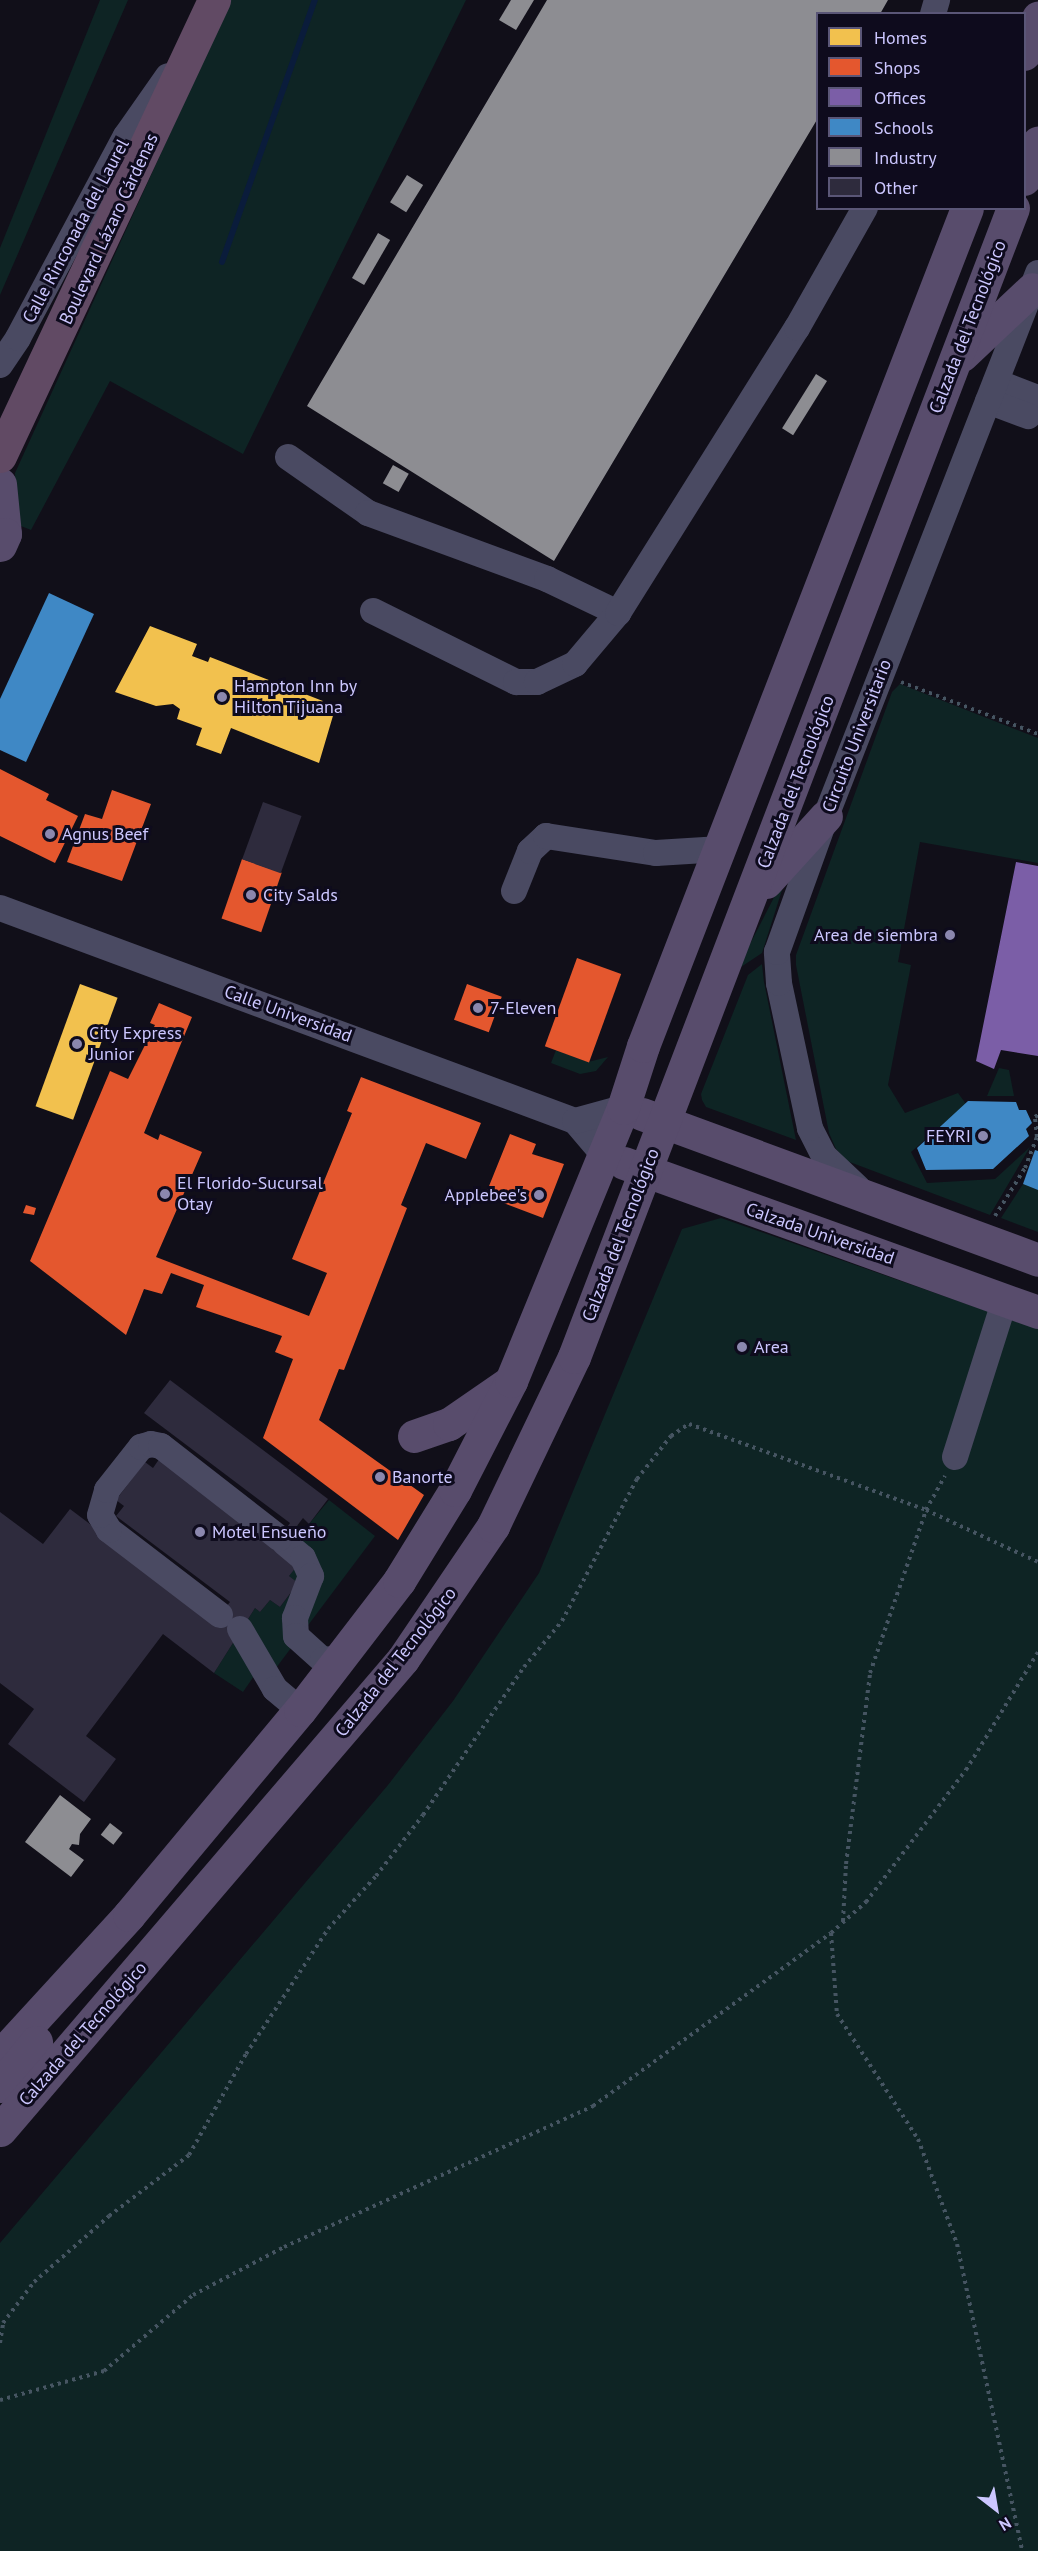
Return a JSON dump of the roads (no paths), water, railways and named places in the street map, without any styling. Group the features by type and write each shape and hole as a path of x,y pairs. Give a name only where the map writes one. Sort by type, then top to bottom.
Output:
{"highway":[{"name":"Boulevard Lázaro Cárdenas","path":"0,456 214,0"}],"main road":[{"path":"1026,49 1038,18"},
{"path":"1026,174 1038,143"},
{"path":"0,2056 129,1915 300,1710 399,1581 442,1510 511,1381 623,1108 666,986 767,731 967,210"},
{"name":"Calzada del Tecnológico","path":"0,2129 404,1659 493,1526 559,1392 753,897 1012,210"},
{"path":"956,360 1035,281"},
{"path":"0,484 2,540"},
{"path":"767,731 809,749"},
{"path":"753,897 826,816"},
{"path":"666,986 673,1003 651,1085 668,1110"},
{"path":"623,1108 668,1110 866,1193 1038,1260"},
{"name":"Calzada Universidad","path":"603,1155 1038,1312"},
{"path":"559,1392 558,1354 562,1332 606,1214 606,1207 597,1200 581,1208"},
{"path":"414,1436 449,1424 511,1381"},
{"path":"0,2086 93,1970 129,1915"}],"street":[{"name":"Calle Rinconada del Laurel","path":"0,365 18,338 137,117 196,39"},
{"path":"374,611 516,682 537,682 575,664 618,614 797,328 864,210"},
{"name":"Circuito Universitario","path":"866,1193 838,1173 816,1144 779,983 777,952 826,816 1035,281"},
{"path":"992,392 1032,406"},
{"path":"288,457 368,513 547,579 618,614"},
{"path":"514,891 530,851 546,836 656,853 721,849"},
{"name":"Calle Universidad","path":"0,908 575,1120"},
{"path":"603,1155 575,1120 623,1108"},
{"path":"955,1457 1005,1299"},
{"path":"300,1710 275,1689 230,1622 109,1530 100,1515 107,1490 141,1447 151,1444 161,1446 303,1558 311,1576 295,1618 296,1636 323,1660 340,1658"}],"waterway":[{"path":"222,262 315,0"}],"place":[{"name":"Hampton Inn by Hilton Tijuana","path":"222,697"},
{"name":"Agnus Beef","path":"50,834"},
{"name":"City Salds","path":"251,895"},
{"name":"Area de siembra","path":"950,935"},
{"name":"7-Eleven","path":"478,1008"},
{"name":"City Express Junior","path":"77,1044"},
{"name":"FEYRI","path":"983,1136"},
{"name":"El Florido-Sucursal Otay","path":"165,1194"},
{"name":"Applebee's","path":"539,1195"},
{"name":"Area","path":"742,1347"},
{"name":"Banorte","path":"380,1477"},
{"name":"Motel Ensueño","path":"200,1532"}]}
